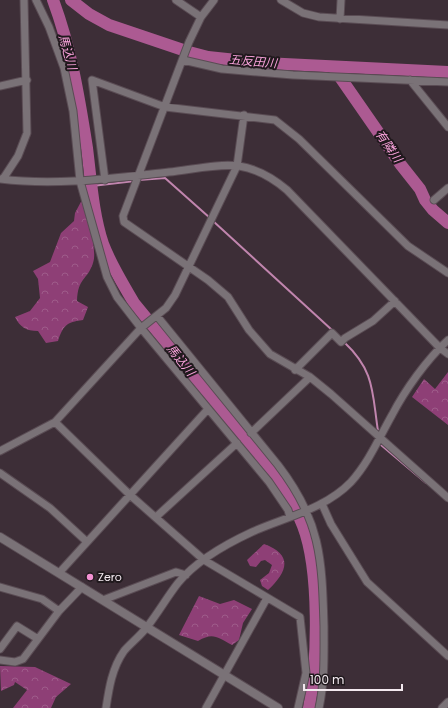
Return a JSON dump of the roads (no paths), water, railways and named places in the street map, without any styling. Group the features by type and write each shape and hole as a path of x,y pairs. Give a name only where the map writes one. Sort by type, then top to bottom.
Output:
{"street":[{"path":"2,179 18,156 25,139 28,124 24,0"},
{"path":"36,0 49,27 64,68 73,111 82,180 106,277 117,297 141,328 269,482 288,510 290,517"},
{"path":"176,0 200,17"},
{"path":"214,0 200,17 189,42 123,216 124,222 189,267 228,297 254,336 270,354 295,370 310,377 448,498"},
{"path":"281,0 303,13 319,17 448,25"},
{"path":"340,19 341,0"},
{"path":"183,60 222,69 293,75 344,76 448,82"},
{"path":"0,86 27,80"},
{"path":"105,180 92,80 165,106 275,120 408,246 448,273"},
{"path":"410,80 448,126"},
{"path":"0,451 55,422 141,328 166,308 175,295 238,166 244,115"},
{"path":"2,179 45,182 105,180 238,166 263,174 287,190 440,348 448,354"},
{"path":"434,200 448,188"},
{"path":"295,370 332,334 343,340 373,321 395,301"},
{"path":"156,316 289,479 306,511 317,541 322,569 324,646 322,691 319,708"},
{"path":"106,708 110,681 117,663 124,652 147,627 186,575 204,560 250,532 322,504 350,483 363,467 392,414 411,384 448,340"},
{"path":"251,433 310,377"},
{"path":"59,573 86,541 208,409"},
{"path":"55,422 130,495 204,560 300,617 306,673 298,708"},
{"path":"156,517 237,443"},
{"path":"0,473 50,508 86,541"},
{"path":"322,504 346,549 367,582 448,656"},
{"path":"0,537 278,708"},
{"path":"104,600 176,572 186,575"},
{"path":"0,587 42,599 59,611"},
{"path":"0,660 15,662 23,659 59,611 82,587"},
{"path":"206,708 268,598"},
{"path":"0,649 17,626 38,639"},
{"path":"442,708 448,702"}],"waterway":[{"name":"馬込川","path":"53,0 65,36 74,73 87,148 97,221 103,244 117,274 134,303 267,465 292,502 303,526 309,545 315,591 316,616 316,641 309,708"},
{"name":"五反田川","path":"71,0 89,14 109,25 208,57 264,63 448,72"},
{"name":"有隣川","path":"333,67 401,165 420,189 425,200 433,210 448,223"},
{"path":"139,180 165,178 210,218"},
{"path":"92,186 135,181"},
{"path":"213,221 332,330"},
{"path":"344,342 362,363 367,373 373,393 378,431"},
{"path":"381,445 426,483"}],"place":[{"name":"Zero","path":"90,577"}]}
